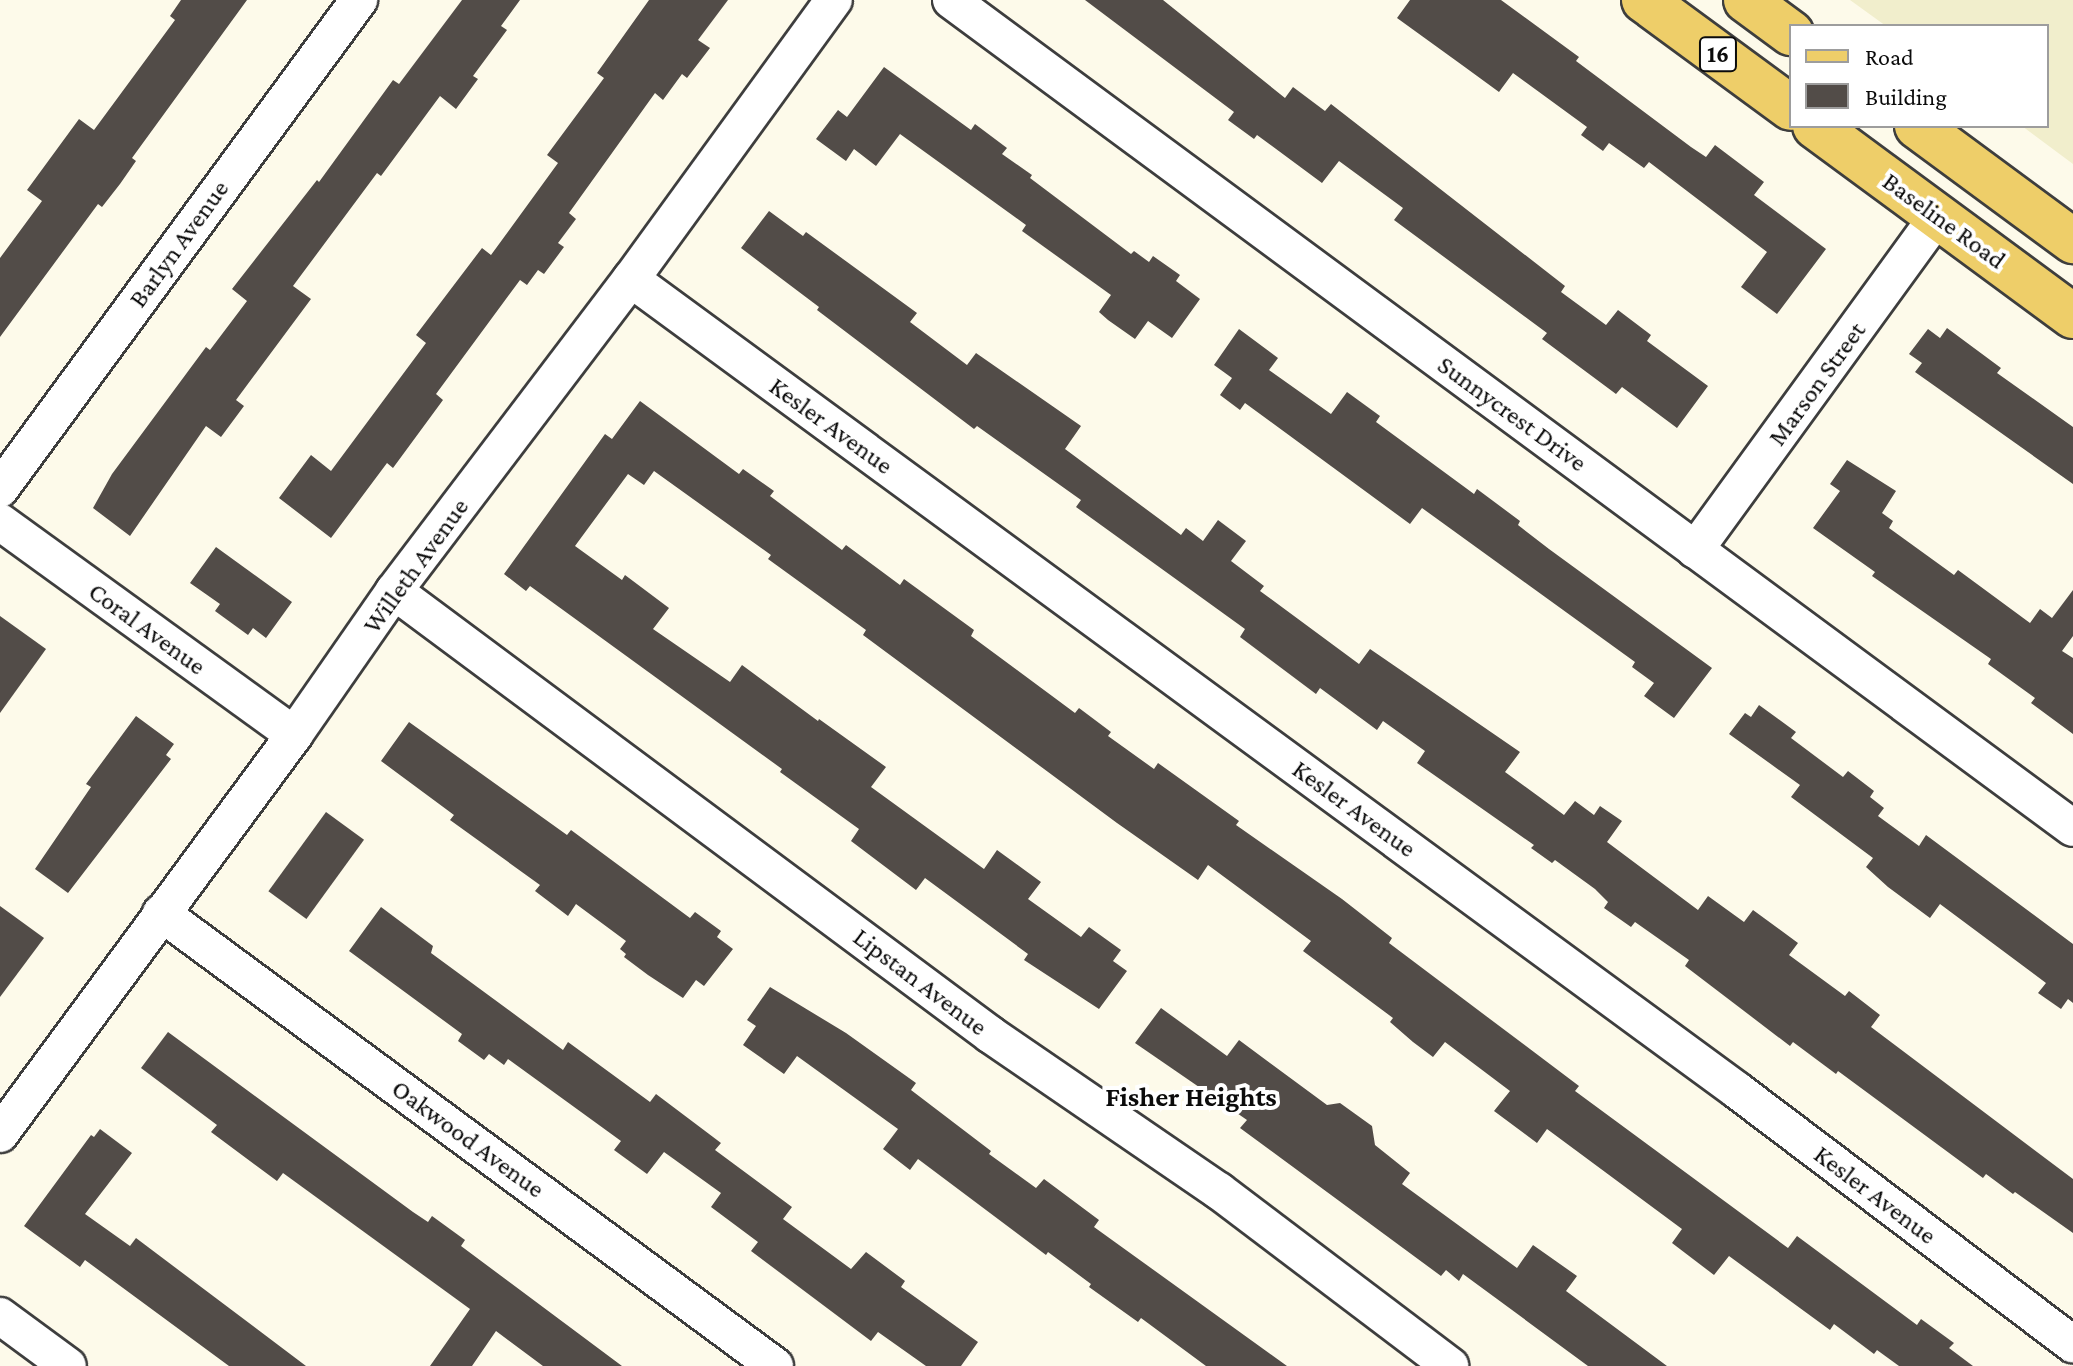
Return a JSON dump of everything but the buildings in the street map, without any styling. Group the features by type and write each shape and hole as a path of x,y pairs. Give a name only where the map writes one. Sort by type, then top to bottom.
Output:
{"main road":[{"name":"16","path":"1644,0 1789,107"},
{"name":"16","path":"1746,0 1789,32"},
{"name":"Baseline Road","path":"1818,128 2073,316"},
{"path":"1920,128 2073,241"}],"street":[{"name":"Barlyn Avenue","path":"0,489 359,0"},
{"name":"Willeth Avenue","path":"0,1134 294,735 394,591 631,279 834,0"},
{"name":"Sunnycrest Drive","path":"951,0 2073,828"},
{"name":"Marson Street","path":"1695,550 1938,216"},
{"name":"Kesler Avenue","path":"631,279 1738,1091 2073,1344"},
{"name":"Coral Avenue","path":"0,522 294,735"},
{"name":"Lipstan Avenue","path":"394,591 991,1035 1219,1191 1450,1366"},
{"name":"Oakwood Avenue","path":"161,913 775,1366"},
{"path":"0,1316 68,1366"}],"shaded area":[{"path":"1850,0 2073,0 2073,164 2025,128 2049,128 2049,24 1883,24"}],"district":[{"name":"Fisher Heights","path":"1191,1097"}]}
